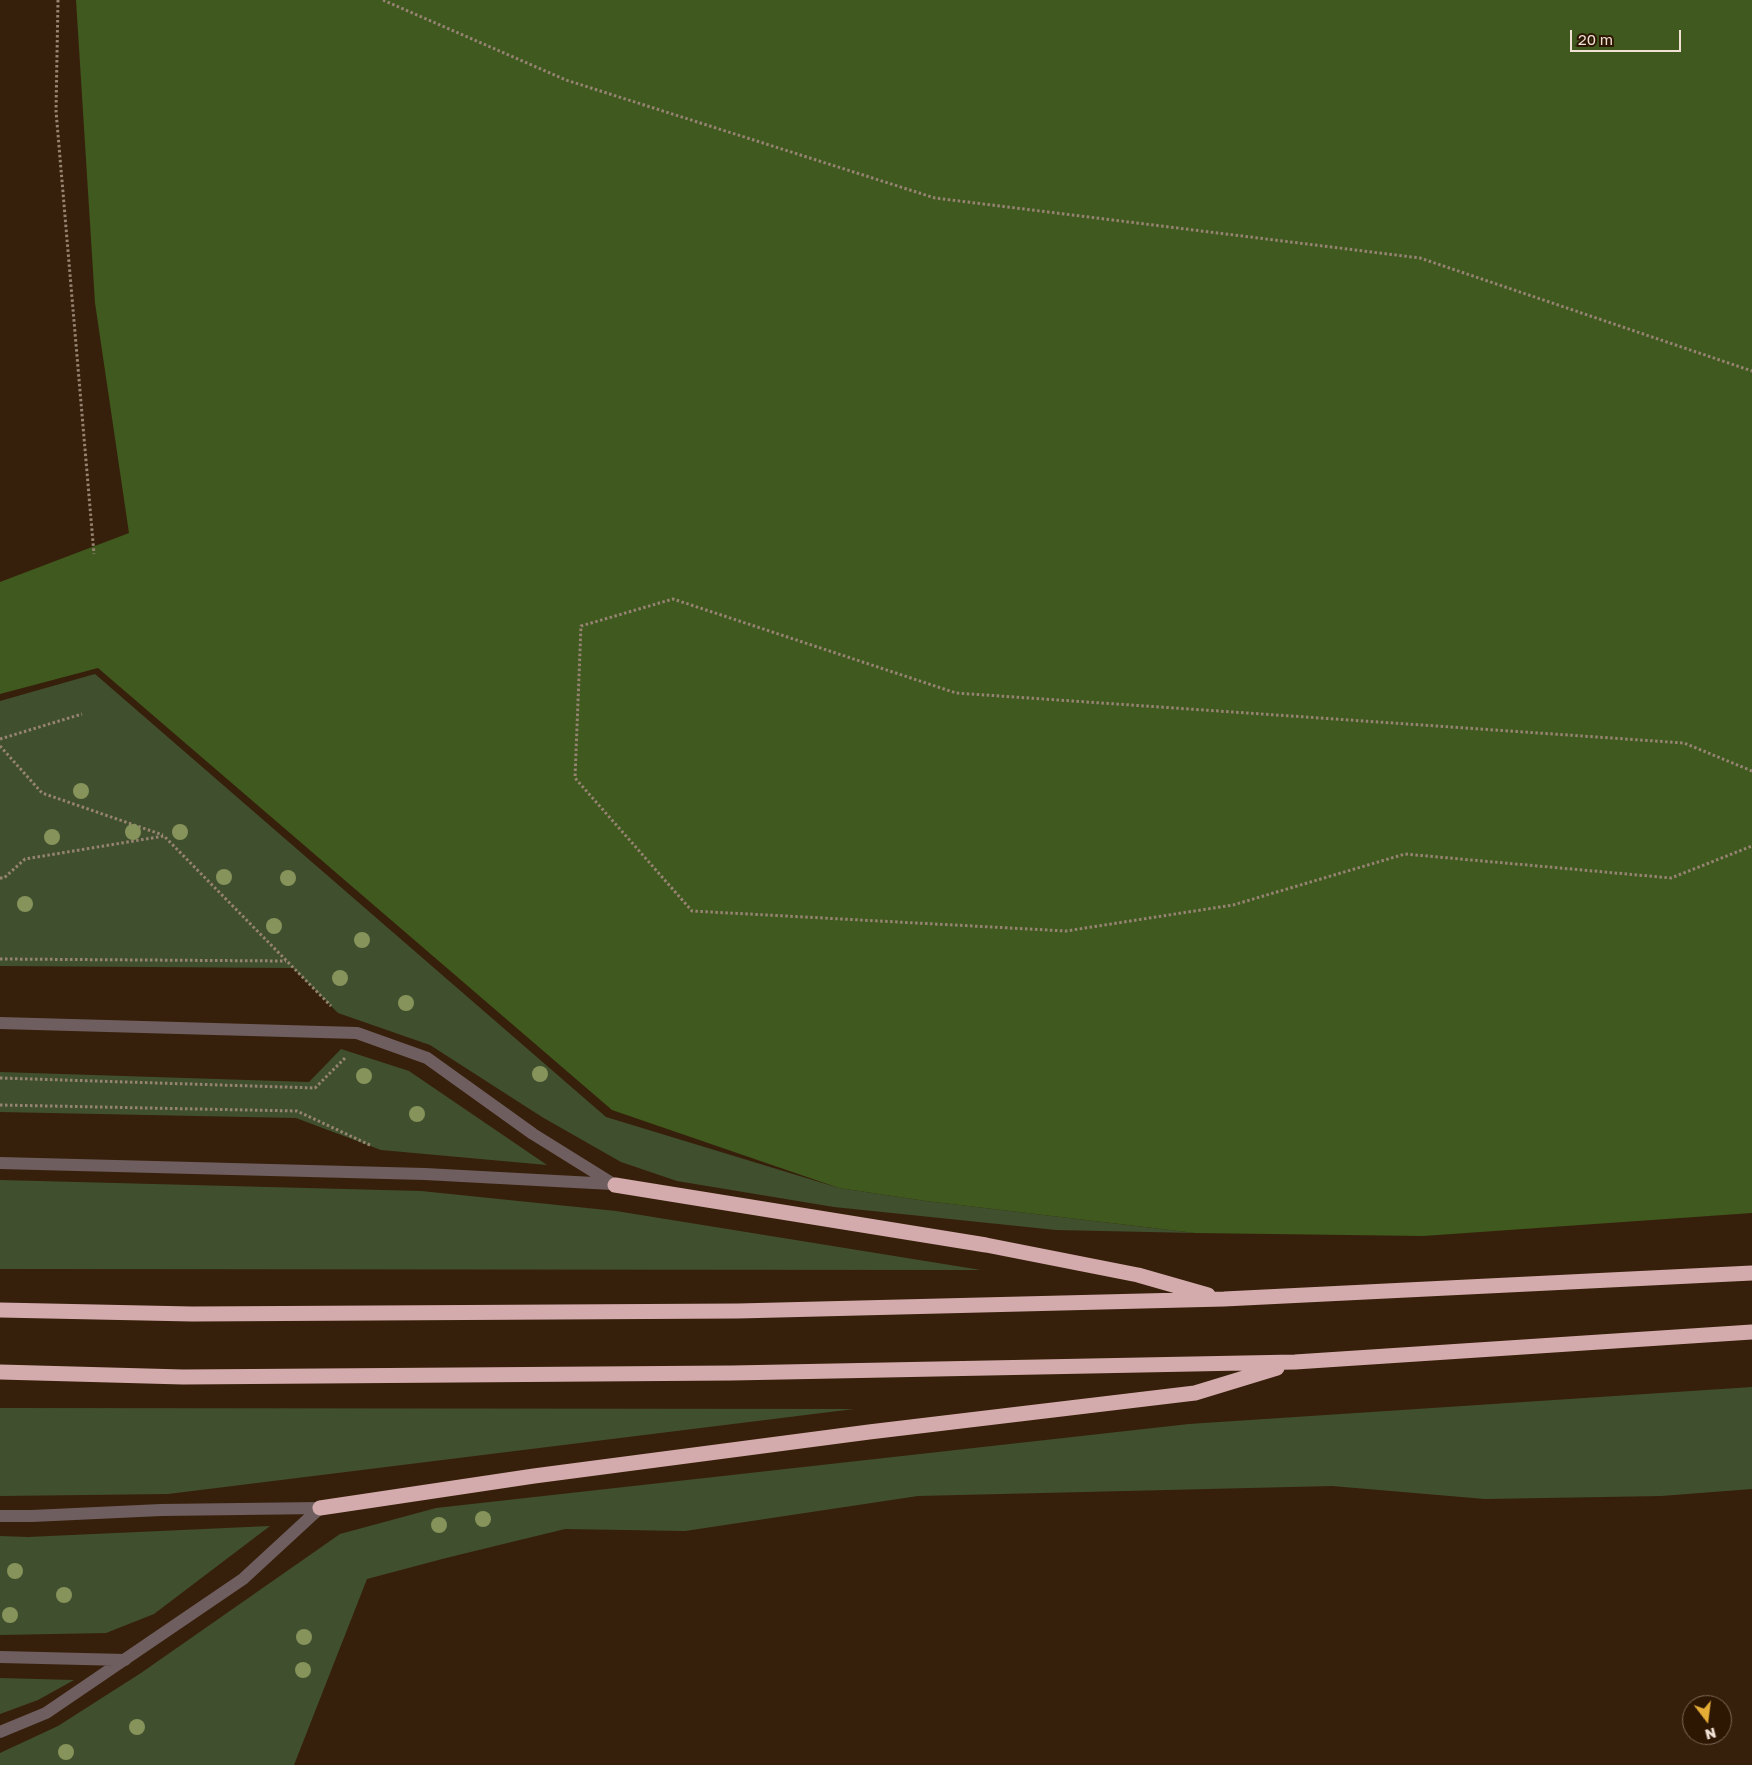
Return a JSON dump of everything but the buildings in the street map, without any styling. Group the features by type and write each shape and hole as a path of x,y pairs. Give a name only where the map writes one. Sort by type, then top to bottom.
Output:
{"highway":[{"path":"615,1184 986,1245 1138,1275 1224,1299"},
{"path":"0,1310 192,1314 738,1311 1224,1299 1752,1273"},
{"path":"0,1372 193,1377 742,1372 1295,1362 1752,1332"},
{"path":"320,1508 534,1476 868,1432 1195,1393 1295,1362"}],"lane":[{"path":"0,1023 357,1033 427,1058 533,1134 615,1184"},
{"path":"0,1163 384,1173 615,1184"},
{"path":"0,1516 162,1510 320,1508"},
{"path":"0,1732 46,1713 243,1579 320,1508"},
{"path":"0,1657 125,1660"}],"path":[{"path":"58,0 56,111 94,554"},
{"path":"383,0 566,80 935,198 1420,258 1752,371"},
{"path":"1752,771 1684,743 956,693 673,599 581,626 575,778 692,911 1066,931 1233,905 1405,854 1671,878 1752,846"},
{"path":"0,739 82,714"},
{"path":"0,746 42,793 164,836 357,1033"},
{"path":"1,879 25,859 164,836"},
{"path":"0,959 286,961"},
{"path":"0,1078 315,1088 350,1052"},
{"path":"0,1105 297,1111 381,1150 384,1173"}],"green space":[{"path":"76,0 1752,0 1752,1213 1423,1236 1195,1233 926,1201 839,1188 612,1110 98,668 0,694 0,582 129,533 95,303"},
{"path":"95,674 606,1117 839,1188 926,1201 1195,1233 1056,1230 834,1207 677,1181 621,1162 542,1117 430,1045 338,1013 293,968 0,966 0,701"},
{"path":"341,1049 409,1071 547,1165 381,1150 296,1118 0,1112 0,1072 309,1082"},
{"path":"0,1180 421,1191 616,1211 981,1270 0,1269"},
{"path":"1752,1387 1752,1489 1661,1496 1485,1499 1332,1486 918,1496 685,1531 565,1529 367,1579 294,1765 0,1765 0,1753 58,1726 141,1673 340,1534 436,1508 1189,1424"},
{"path":"0,1408 854,1409 168,1494 0,1496"},
{"path":"270,1526 154,1614 106,1633 0,1635 0,1536 28,1537"},
{"path":"0,1678 74,1680 38,1700 0,1714"}]}
